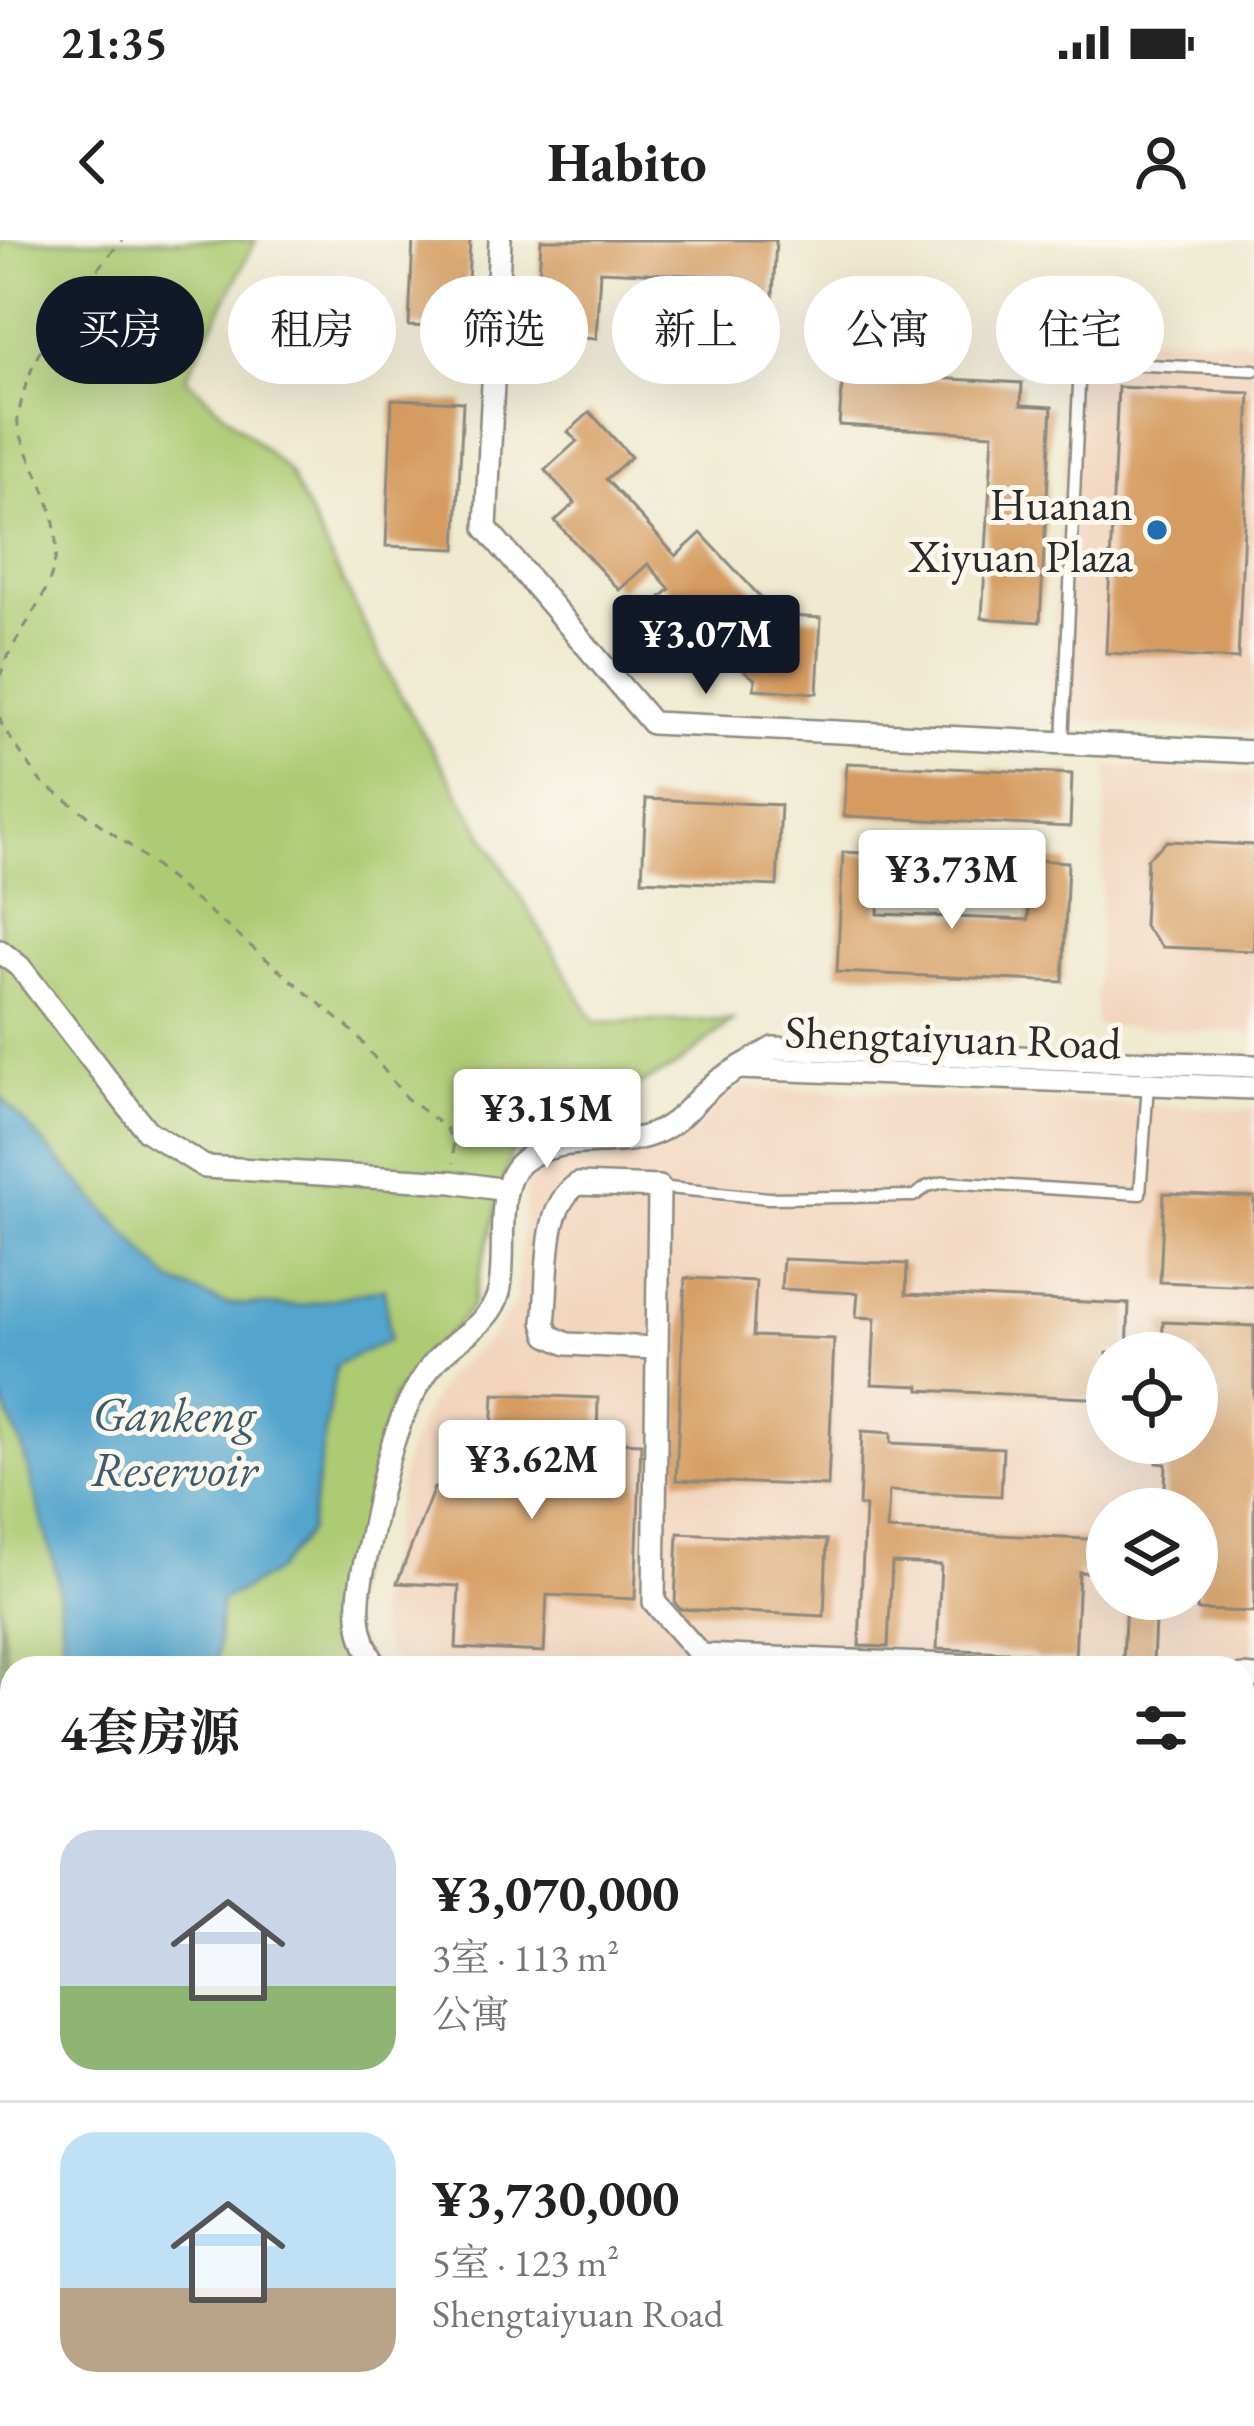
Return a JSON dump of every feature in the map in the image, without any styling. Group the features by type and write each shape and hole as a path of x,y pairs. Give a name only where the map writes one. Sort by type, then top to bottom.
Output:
{"street":[{"path":"500,240 486,528 652,723 1254,752"},
{"path":"0,951 20,967 147,1131 205,1167 452,1182 506,1190"},
{"name":"Shengtaiyuan Road","path":"738,1069 773,1048 1254,1066"},
{"path":"371,1656 362,1639 358,1610 388,1455 407,1408 434,1362 480,1323 499,1295 511,1172 526,1158 556,1145 624,1141 669,1127 714,1084 738,1069"},
{"name":"Shengtaiyuan Road","path":"738,1069 1254,1088"},
{"path":"656,1348 567,1344 548,1335 544,1322 556,1208 578,1184 659,1187 654,1602 701,1655 726,1656"}],"lane":[{"path":"1063,743 1080,362 1254,370"},
{"path":"659,1187 768,1198 914,1196 945,1181 1140,1194 1148,1084"}],"path":[{"path":"0,677 52,580 56,543 49,495 16,422 26,381 74,298 122,240"},
{"path":"0,717 41,782 133,848 356,1034 406,1096 447,1129 453,1144 452,1182"}],"shaded area":[{"name":"Huanan Xiyuan Plaza","path":"1164,337 1254,341 1254,730 1049,720 1068,384 1164,384"},
{"path":"1107,766 1254,773 1254,1033 1095,1026"},
{"path":"743,1087 1254,1110 1254,1656 949,1656 687,1644 686,1656 390,1656 379,1634 376,1611 405,1460 448,1374 493,1335 516,1302 527,1182 560,1163 626,1159 678,1143"}],"green space":[{"path":"0,240 256,240 238,276 228,276 228,295 204,343 204,276 36,276 36,384 193,384 288,471 395,686 595,1022 733,1020 676,1066 511,1153 471,1308 393,1398 343,1621 362,1656 0,1656"},
{"path":"0,1605 6,1656 0,1656"}],"water":[{"name":"Gankeng Reservoir","path":"0,1096 172,1282 226,1304 300,1306 384,1288 390,1339 336,1365 309,1531 276,1571 220,1602 218,1656 64,1656 57,1575 22,1447 0,1395"}],"building":[{"path":"413,240 470,240 468,276 420,276 420,326 409,326"},
{"path":"541,240 776,240 774,276 600,271 596,339 588,338 588,276 539,276"},
{"path":"972,380 1022,384 1021,405 1052,407 1040,622 982,618 993,434 839,425 842,384 972,384"},
{"path":"1118,387 1250,393 1238,659 1106,653"},
{"path":"392,399 463,402 456,549 386,546"},
{"path":"590,412 631,457 606,479 676,556 701,533 764,601 753,611 790,651 791,616 821,618 817,693 754,689 755,679 733,662 726,668 661,597 670,589 648,564 619,590 555,521 575,503 545,470 577,441 568,432"},
{"path":"847,763 1072,774 1070,827 844,816"},
{"path":"646,799 781,805 777,886 642,880"},
{"path":"1167,841 1254,845 1254,951 1162,947 1144,926 1147,859"},
{"path":"843,852 880,854 878,914 1028,920 1031,860 1068,862 1063,982 837,972"},
{"path":"1164,1193 1254,1197 1254,1286 1160,1282"},
{"path":"783,1259 907,1264 906,1294 1129,1304 1128,1332 1086,1332 1086,1398 920,1390 920,1386 872,1384 875,1318 856,1317 858,1293 781,1289"},
{"path":"685,1278 756,1281 753,1336 834,1339 828,1486 676,1480"},
{"path":"1163,1322 1254,1326 1254,1612 1218,1611 1218,1488 1165,1488 1166,1464 1218,1464 1218,1332 1163,1332"},
{"path":"494,1394 598,1398 597,1441 641,1443 635,1599 547,1595 544,1652 456,1648 459,1586 397,1583 434,1488 463,1490 466,1435 492,1436"},
{"path":"862,1431 891,1433 891,1443 1003,1448 1001,1496 889,1491 887,1530 1086,1539 1086,1572 1079,1572 1075,1656 937,1649 941,1565 892,1563 888,1647 859,1646 865,1506 859,1506"},
{"path":"678,1533 827,1540 824,1616 680,1609 675,1603"},
{"path":"1125,1620 1155,1620 1153,1656 1123,1656"}],"place":[{"name":"Huanan Xiyuan Plaza","path":"1157,530"}]}
